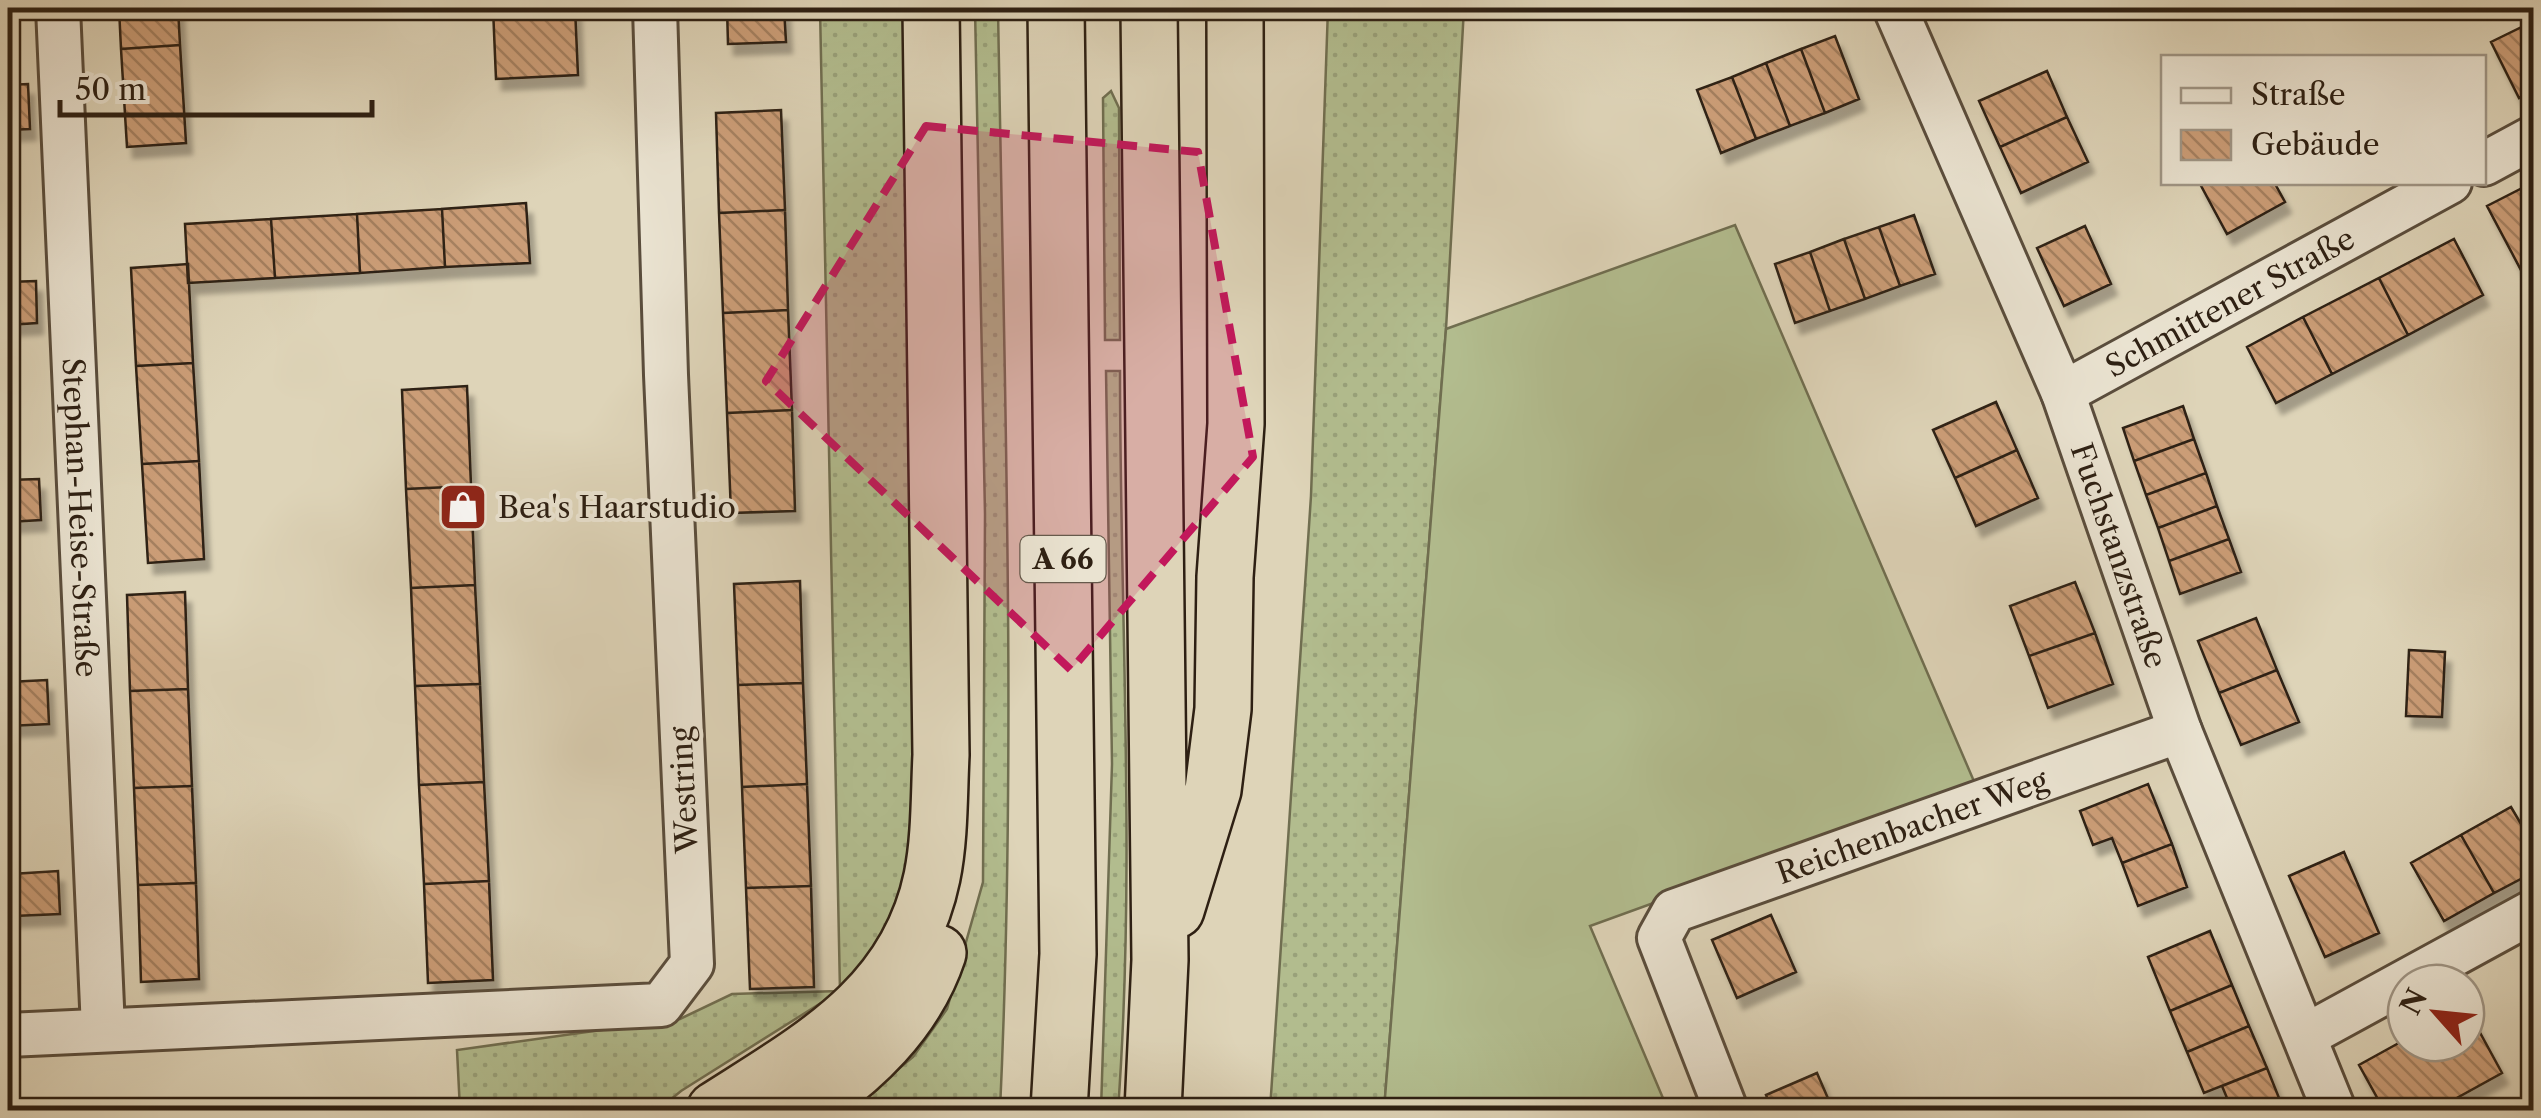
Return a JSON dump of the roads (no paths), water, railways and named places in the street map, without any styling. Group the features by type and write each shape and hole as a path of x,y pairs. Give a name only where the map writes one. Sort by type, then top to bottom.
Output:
{"highway":[{"path":"716,1110 820,1042 858,1012 904,952 932,877 941,755 930,8"},
{"path":"803,1110 862,1067 892,1036 914,1004 934,964 956,881 963,754 953,8"},
{"name":"A 66","path":"1056,8 1068,954 1059,1110"},
{"path":"1149,8 1160,960 1153,1110"},
{"path":"1160,960 1213,790 1223,710 1225,577 1236,424 1235,8"}],"street":[{"name":"Stephan-Heise-Straße","path":"58,8 103,1029"},
{"name":"Westring","path":"103,1029 660,1006 692,964 666,375 656,8"},
{"name":"Fuchstanzstraße","path":"1895,8 2063,394 2180,731 2334,1110"},
{"path":"2486,163 2534,137"},
{"name":"Schmittener Straße","path":"2063,394 2445,185"},
{"name":"Reichenbacher Weg","path":"1726,1110 1659,938 1674,911 2180,731"},
{"path":"2304,1036 2534,911"},
{"path":"8,1035 103,1029"}],"place":[{"name":"Bea's Haarstudio","path":"463,507"}]}
